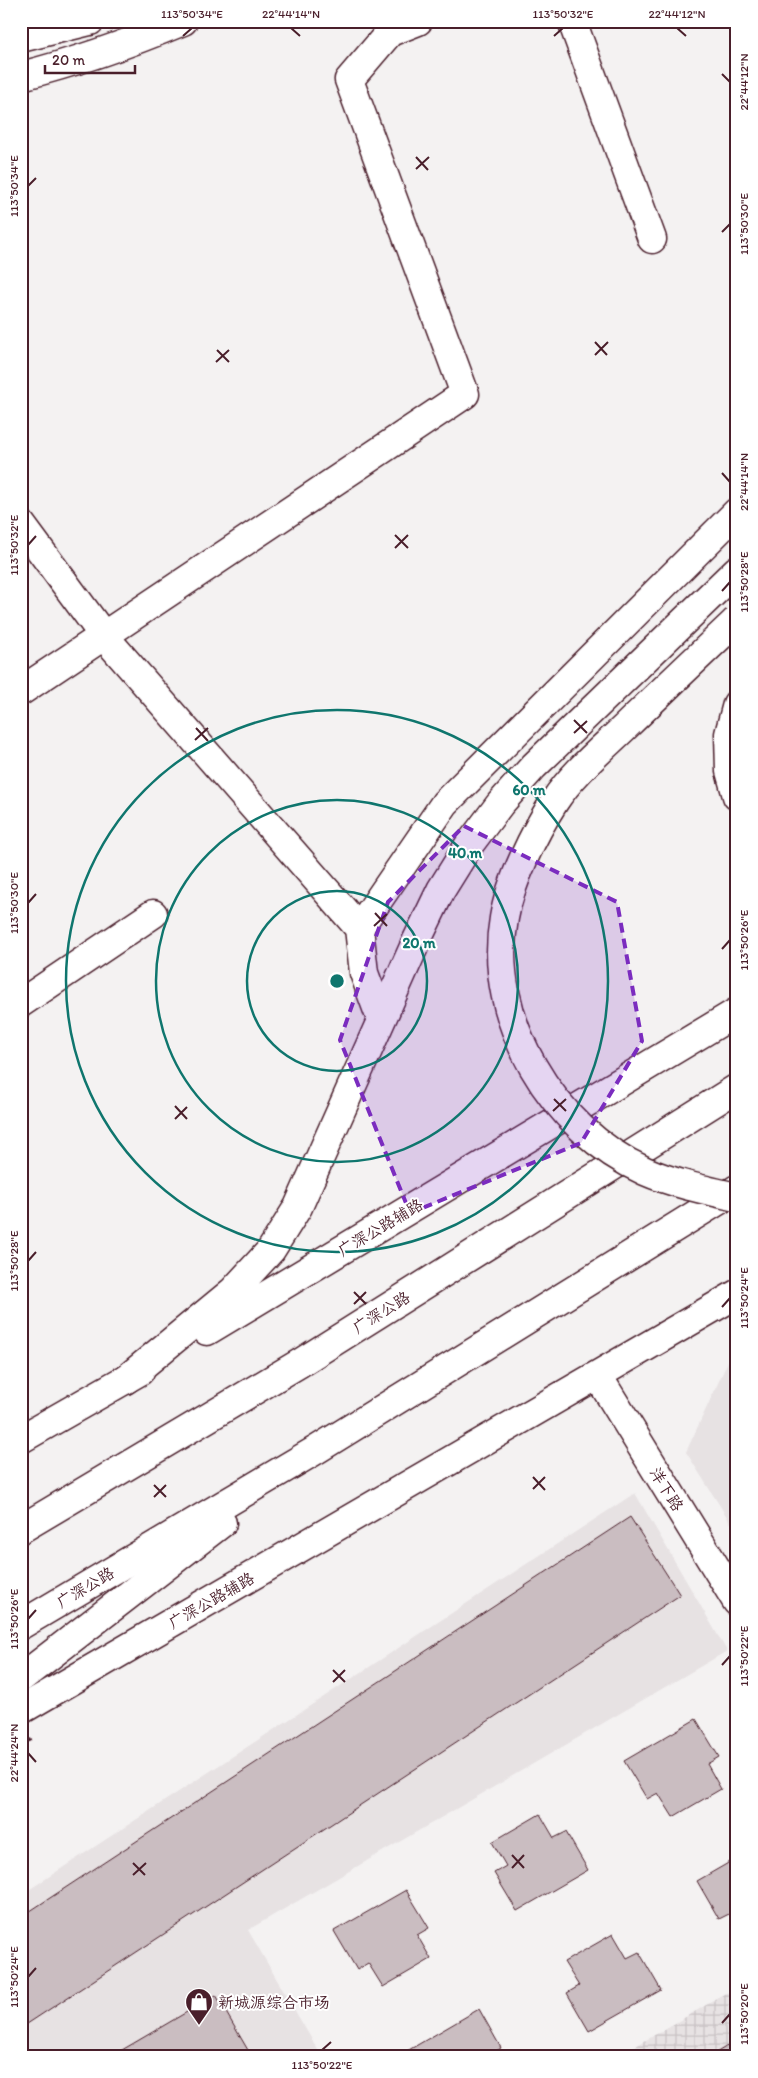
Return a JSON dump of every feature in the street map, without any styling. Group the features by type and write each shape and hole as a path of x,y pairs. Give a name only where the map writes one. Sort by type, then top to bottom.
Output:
{"main road":[{"path":"21,38 90,21"},
{"path":"21,76 58,67 119,47 183,21"},
{"path":"21,691 465,394 349,80 390,32 418,21"},
{"path":"572,21 652,239"},
{"path":"359,928 445,803 737,512"},
{"path":"21,524 103,635 359,928 364,973 380,1019"},
{"path":"125,1380 234,1291 271,1250 298,1206 380,1019 441,890 469,845 500,804 534,766 737,570"},
{"path":"737,620 587,763 555,801 532,842 516,878 504,918 501,953 504,988 514,1028 534,1068 555,1100 605,1148 643,1170 680,1185 737,1196"},
{"path":"737,704 729,734 730,772 737,796"},
{"path":"21,1003 153,914"},
{"name":"广深公路辅路","path":"21,1439 125,1380 737,1012"},
{"name":"广深公路","path":"27,1524 300,1363 737,1088"},
{"name":"广深公路","path":"21,1625 316,1450 737,1189"},
{"name":"广深公路辅路","path":"21,1710 737,1294"},
{"name":"洋下路","path":"598,1376 737,1602"},
{"path":"21,1678 316,1450"}],"highlighted area":[{"path":"464,826 617,902 642,1041 581,1143 410,1213 340,1040 388,902"}],"shaded area":[{"path":"737,1352 737,1533 686,1452 731,1355"},
{"path":"635,1493 727,1651 248,1930 322,2057 21,2057 21,1895"},
{"path":"737,1987 737,2057 617,2057"}],"building":[{"path":"630,1517 680,1595 21,2028 21,1917"},
{"path":"696,1719 719,1757 707,1764 721,1789 673,1817 658,1793 647,1799 624,1761"},
{"path":"540,1814 554,1838 566,1832 588,1870 517,1911 494,1873 506,1866 492,1842"},
{"path":"737,1858 737,1922 731,1913 719,1919 697,1881"},
{"path":"406,1890 429,1928 417,1935 431,1959 383,1987 368,1963 357,1970 334,1931"},
{"path":"613,1934 627,1958 639,1952 661,1990 589,2031 567,1993 579,1986 564,1962"},
{"name":"新城源综合市场","path":"216,1995 252,2057 110,2057"},
{"path":"479,2009 501,2048 490,2055 491,2057 410,2057 407,2051"},
{"path":"729,2045 736,2057 709,2057"}],"place":[{"name":"新城源综合市场","path":"199,2026"}]}
